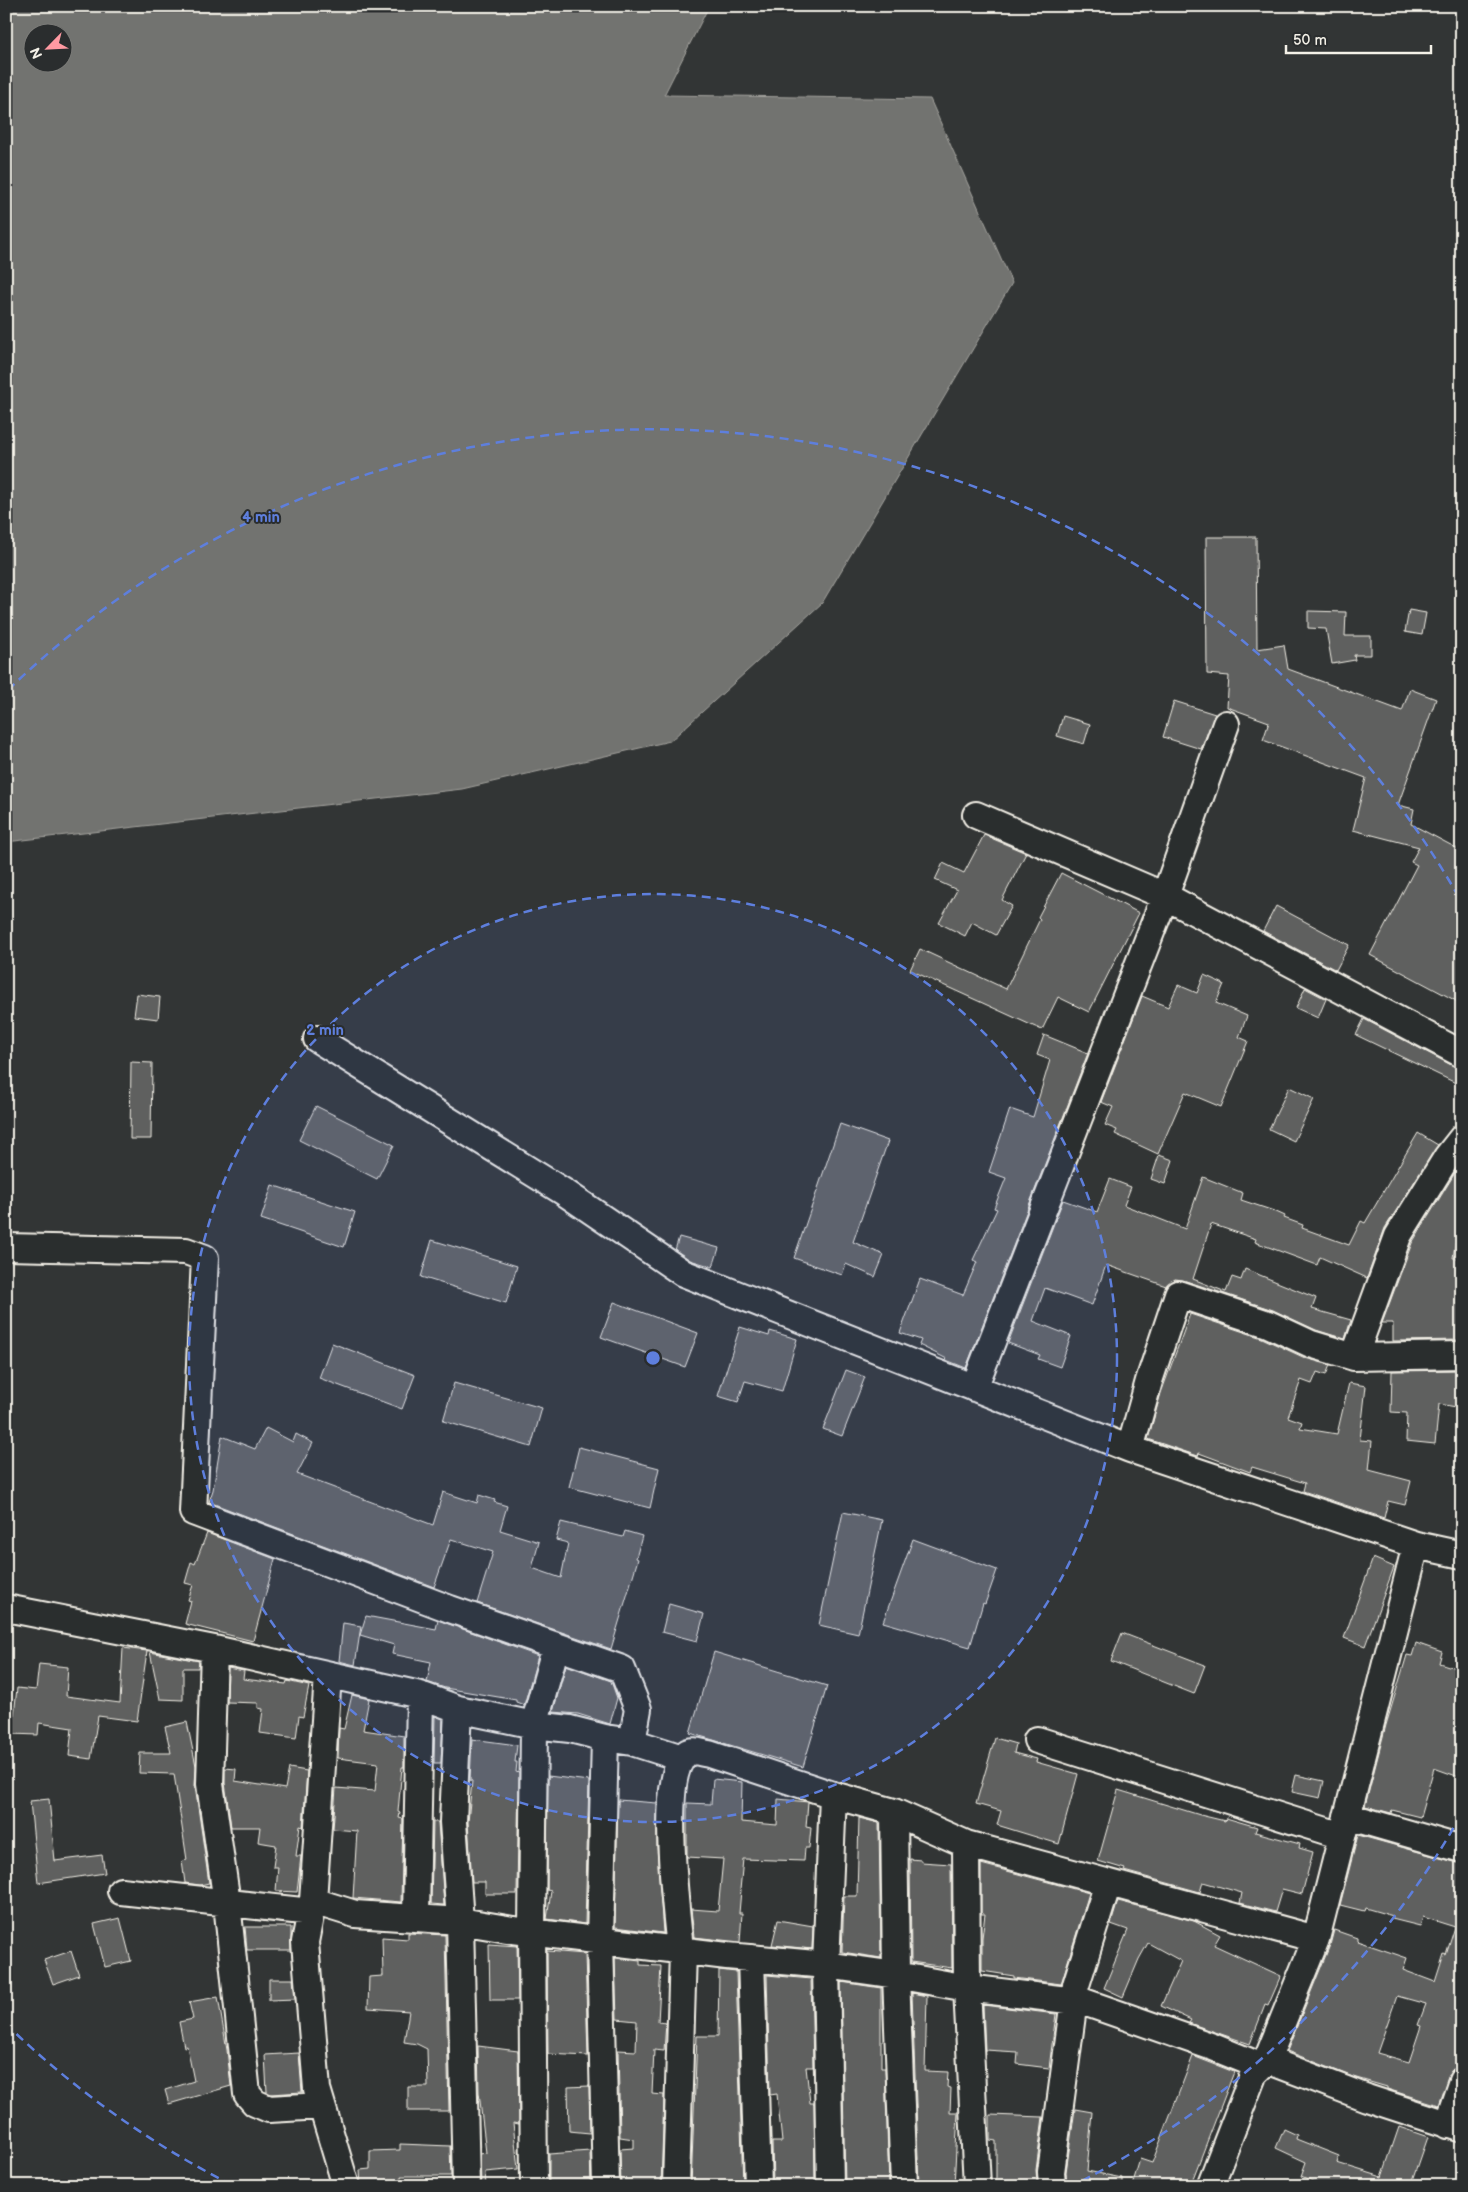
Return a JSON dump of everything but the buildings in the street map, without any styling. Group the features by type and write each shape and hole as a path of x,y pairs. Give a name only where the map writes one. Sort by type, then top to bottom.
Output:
{"street":[{"path":"974,1388 1165,896 1226,724"},
{"path":"976,815 1165,896 1462,1054"},
{"path":"317,1039 564,1192 683,1273 1130,1449 1416,1545 1462,1555"},
{"path":"1354,1357 1398,1236 1447,1158 1462,1138"},
{"path":"6,1247 186,1251 205,1258 194,1512 450,1609 622,1669 638,1709 632,1742"},
{"path":"1130,1449 1149,1381 1178,1294 1268,1324 1311,1344 1354,1357 1462,1355"},
{"path":"1210,2186 1254,2073 1264,2063 1316,1939 1416,1545"},
{"path":"6,1608 214,1649 420,1695 458,1709 534,1725 570,1729 605,1738 632,1742 682,1758"},
{"path":"534,2186 532,1932 534,1725 556,1646"},
{"path":"214,1649 210,1784 227,1903 247,2094 255,2103 269,2108 322,2106"},
{"path":"328,1675 312,1906 305,1942 317,2089 346,2186"},
{"path":"416,1918 420,1695"},
{"path":"458,1709 453,1822 460,1921 466,2186"},
{"path":"605,1738 600,1940 606,2186"},
{"path":"1037,1740 1344,1826 1460,1840"},
{"path":"676,2186 683,1951 680,1950 670,1816 676,1767 688,1752 709,1754 833,1795 894,1812 966,1844 1316,1939"},
{"path":"830,2186 826,1965 833,1795"},
{"path":"894,1812 896,1975 904,2186"},
{"path":"966,1844 967,1988 977,2186"},
{"path":"1052,2186 1051,2172 1076,1985 1108,1883"},
{"path":"121,1891 227,1903 312,1906 355,1914 460,1921 680,1950 826,1965 967,1988 1084,2002 1455,2127 1462,2081"},
{"path":"751,1958 758,2186"}],"shaded area":[{"path":"6,6 709,6 664,95 930,99 1012,283 822,603 670,741 462,789 6,842"}]}
